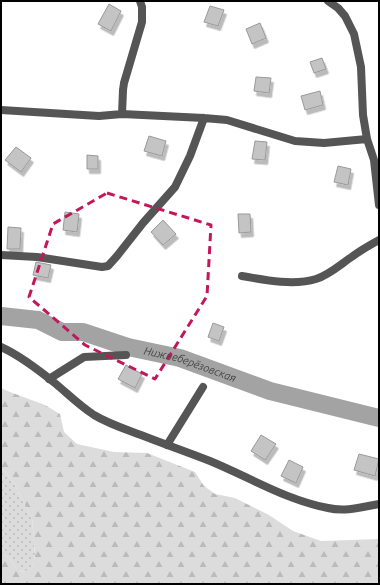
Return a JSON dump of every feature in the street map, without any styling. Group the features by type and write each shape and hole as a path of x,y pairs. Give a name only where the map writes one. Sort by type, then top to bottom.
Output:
{"street":[{"path":"122,114 124,83 142,22 142,7 140,1"},
{"path":"328,1 338,8 345,16 354,34 361,67 367,139 374,160 379,205"},
{"path":"1,110 98,116 122,114 204,118 227,120 295,141 324,143 367,139"},
{"path":"1,255 37,256 102,267 108,266 175,186 190,156 204,118"},
{"path":"242,276 261,280 287,282 303,282 316,279 330,272 352,256 379,240"},
{"path":"1,347 31,365 72,399 93,414 111,424 211,461 280,493 313,505 330,509 350,510 379,504"},
{"path":"49,379 84,357 126,355"},
{"path":"167,445 204,387"}],"highlighted area":[{"path":"107,193 211,225 207,296 155,379 85,345 29,297 53,224"}],"green space":[{"path":"1,388 45,405 60,414 64,432 77,444 114,452 147,453 195,472 204,486 215,494 235,498 269,515 293,531 321,541 379,539 379,584 1,584 1,553 10,559 18,570 24,572 33,566 35,554 32,519 15,485 1,468"},
{"path":"1,468 15,485 32,519 35,554 33,566 25,572 18,570 10,559 1,553"}],"building":[{"path":"109,4 121,11 111,31 98,24"},
{"path":"210,6 224,10 218,26 204,22"},
{"path":"260,23 266,38 252,44 246,29"},
{"path":"322,58 326,69 314,73 310,62"},
{"path":"256,77 271,78 269,93 254,91"},
{"path":"320,91 323,105 305,110 301,96"},
{"path":"149,136 166,141 162,156 144,151"},
{"path":"255,141 267,142 265,160 252,159"},
{"path":"16,147 31,158 21,172 5,160"},
{"path":"87,155 98,156 98,169 87,169"},
{"path":"338,166 351,169 348,185 334,182"},
{"path":"65,212 79,214 77,232 63,230"},
{"path":"238,214 250,214 251,232 239,233"},
{"path":"163,220 176,234 163,245 151,232"},
{"path":"8,227 21,228 20,249 7,249"},
{"path":"36,262 51,265 48,278 33,275"},
{"path":"213,323 224,327 219,341 208,337"},
{"path":"126,365 142,374 135,388 118,379"},
{"path":"261,435 276,444 265,460 251,451"},
{"path":"359,454 379,459 375,476 354,470"},
{"path":"289,460 303,467 296,483 281,476"}],"waterway":[{"name":"Нижнеберёзовская","path":"1,316 38,320 62,332 83,332 128,347 180,358 270,391 379,418"}]}
